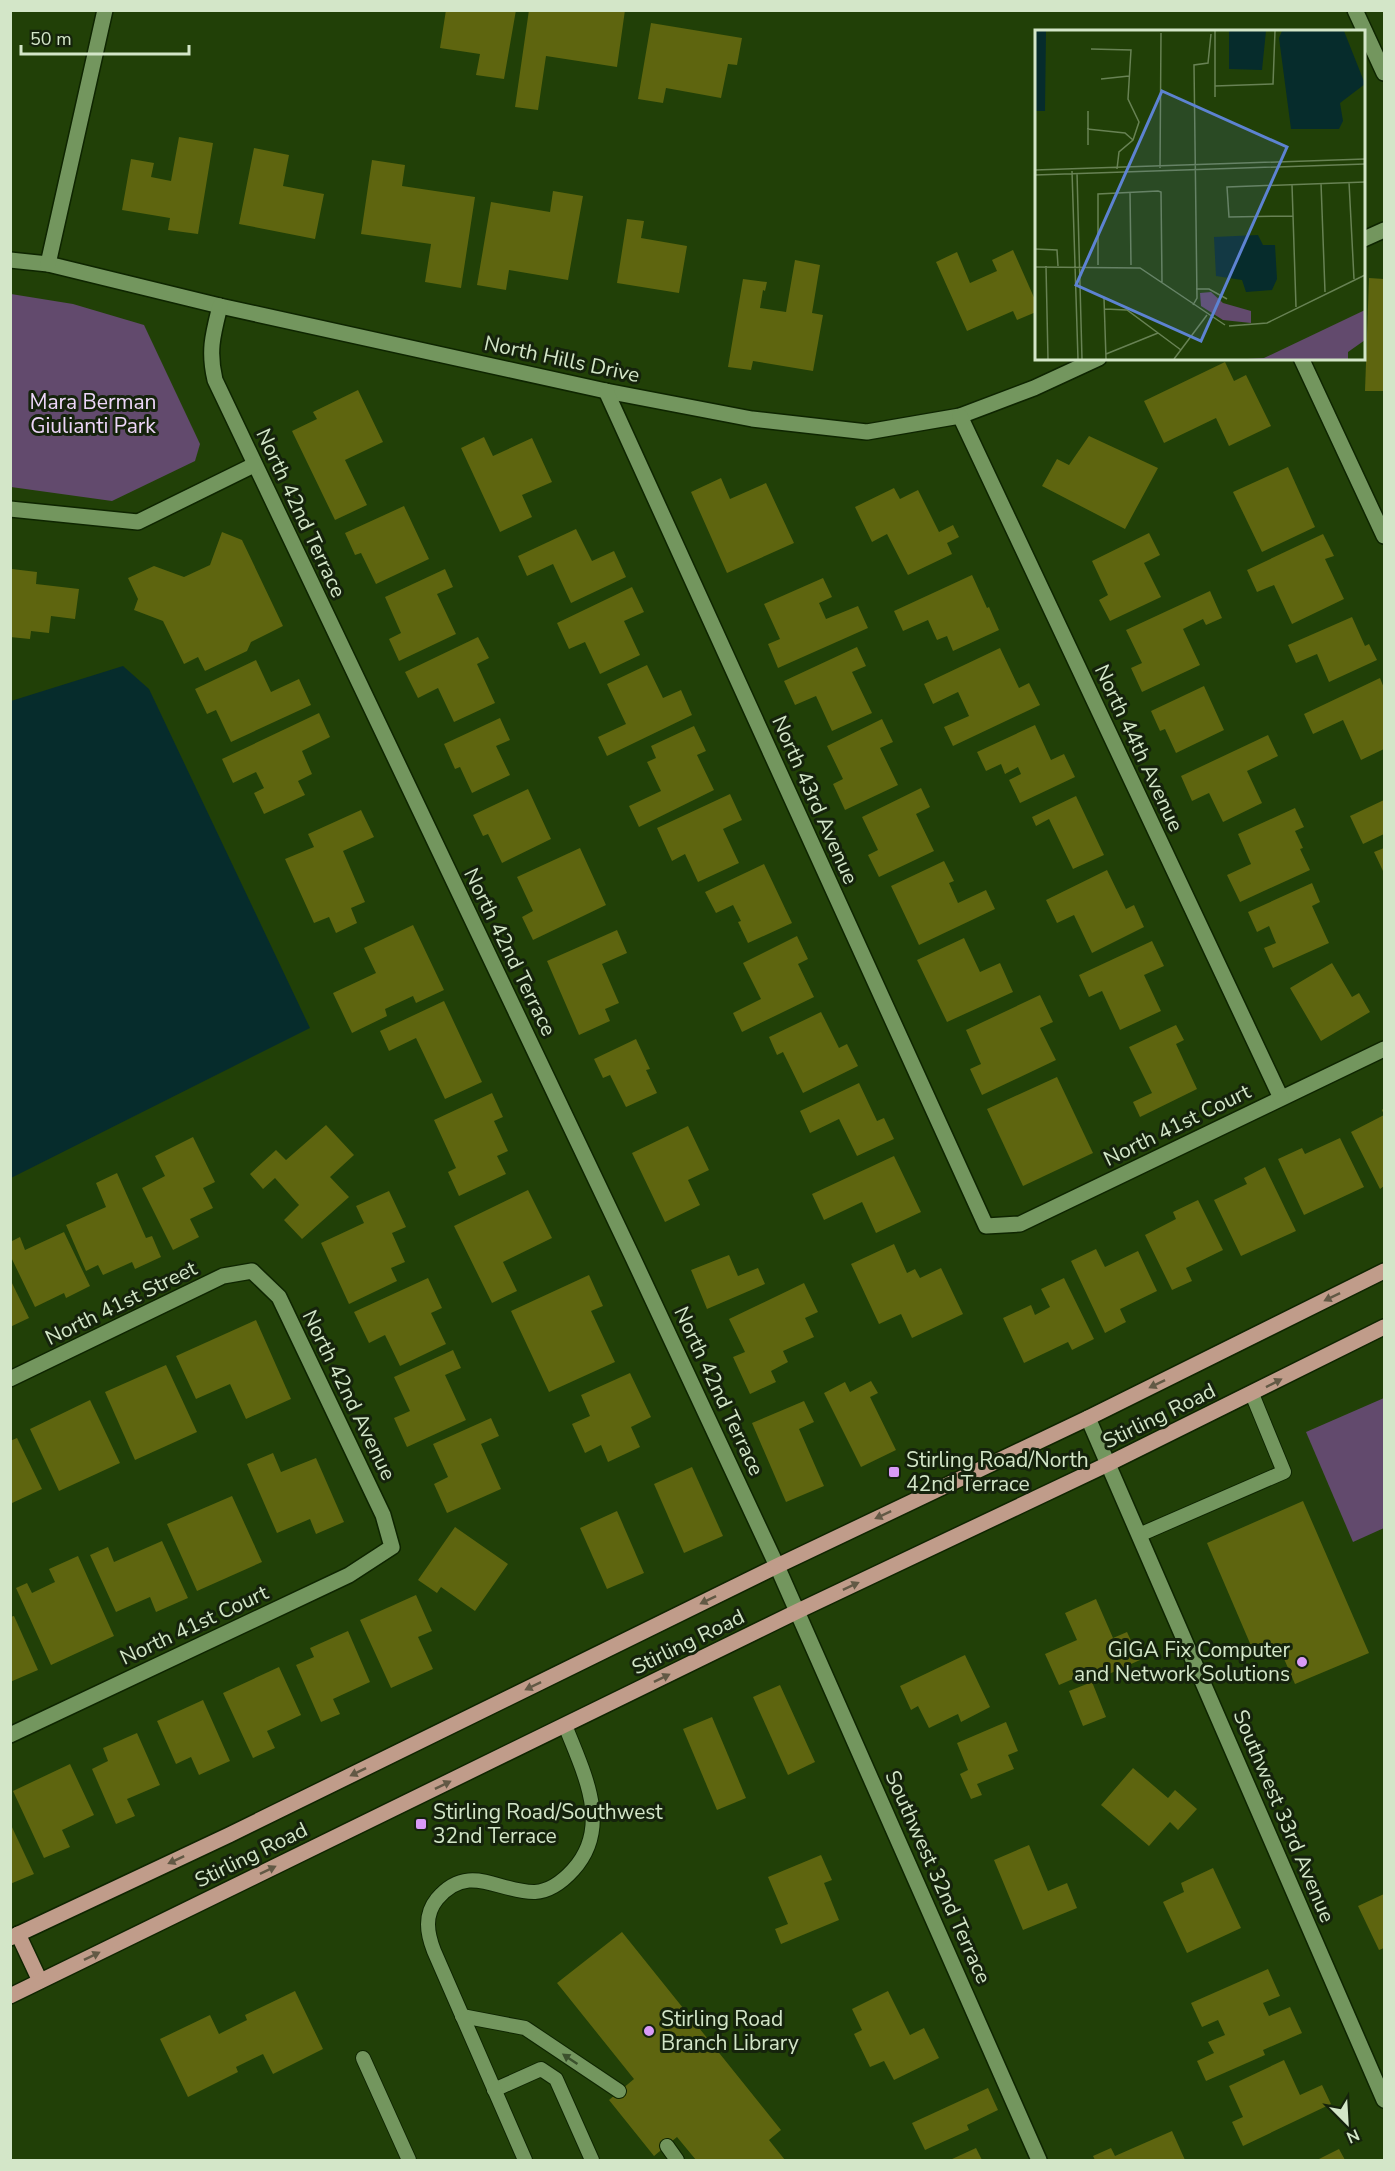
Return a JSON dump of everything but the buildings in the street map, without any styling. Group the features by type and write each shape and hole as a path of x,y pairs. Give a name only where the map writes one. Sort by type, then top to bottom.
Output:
{"main road":[{"name":"Stirling Road","path":"14,1936 229,1835 1384,1272"},
{"name":"Stirling Road","path":"10,1996 798,1611 1252,1394 1384,1327"},
{"path":"14,1936 40,1982"}],"street":[{"path":"48,264 105,10"},
{"path":"1355,10 1364,30"},
{"path":"1365,32 1384,73"},
{"path":"1365,239 1384,230"},
{"name":"North Hills Drive","path":"10,260 48,264 220,306 606,391 752,419 867,432 960,416 1034,388 1095,360"},
{"name":"North 42nd Terrace","path":"220,306 213,334 210,361 214,380 633,1258 798,1611"},
{"path":"1302,360 1384,536"},
{"name":"North 43rd Avenue","path":"606,391 986,1226"},
{"name":"North 44th Avenue","path":"960,416 1281,1098"},
{"path":"10,509 138,522 254,465"},
{"name":"North 41st Court","path":"986,1226 1020,1224 1384,1049"},
{"name":"North 41st Street","path":"10,1380 223,1276 252,1271"},
{"name":"North 42nd Avenue","path":"252,1271 279,1297 383,1515 392,1547"},
{"name":"Southwest 33rd Avenue","path":"1088,1418 1384,2100"},
{"name":"North 41st Court","path":"10,1736 349,1575 392,1547"},
{"name":"Southwest 32nd Terrace","path":"798,1611 1039,2160"}],"lane":[{"path":"1139,1535 1284,1472 1252,1394"},
{"path":"525,2160 428,1935 428,1919 433,1904 445,1890 462,1882 482,1881 535,1892 550,1889 564,1880 582,1860 593,1835 594,1816 589,1787 566,1725"},
{"path":"462,2016 525,2028 619,2091"},
{"path":"363,2058 409,2160"},
{"path":"494,2090 541,2069 556,2079 592,2160"},
{"path":"667,2146 677,2160"}],"green space":[{"name":"Mara Berman Giulianti Park","path":"11,294 73,304 144,325 200,444 195,461 112,501 11,487"},
{"path":"1384,1398 1384,1528 1353,1542 1306,1432"}],"water":[{"path":"123,666 149,689 310,1028 11,1178 11,701"}],"place":[{"name":"Stirling Road/North 42nd Terrace","path":"894,1472"},
{"name":"GIGA Fix Computer and Network Solutions","path":"1302,1662"},
{"name":"Stirling Road/Southwest 32nd Terrace","path":"421,1824"},
{"name":"Stirling Road Branch Library","path":"649,2031"}]}
